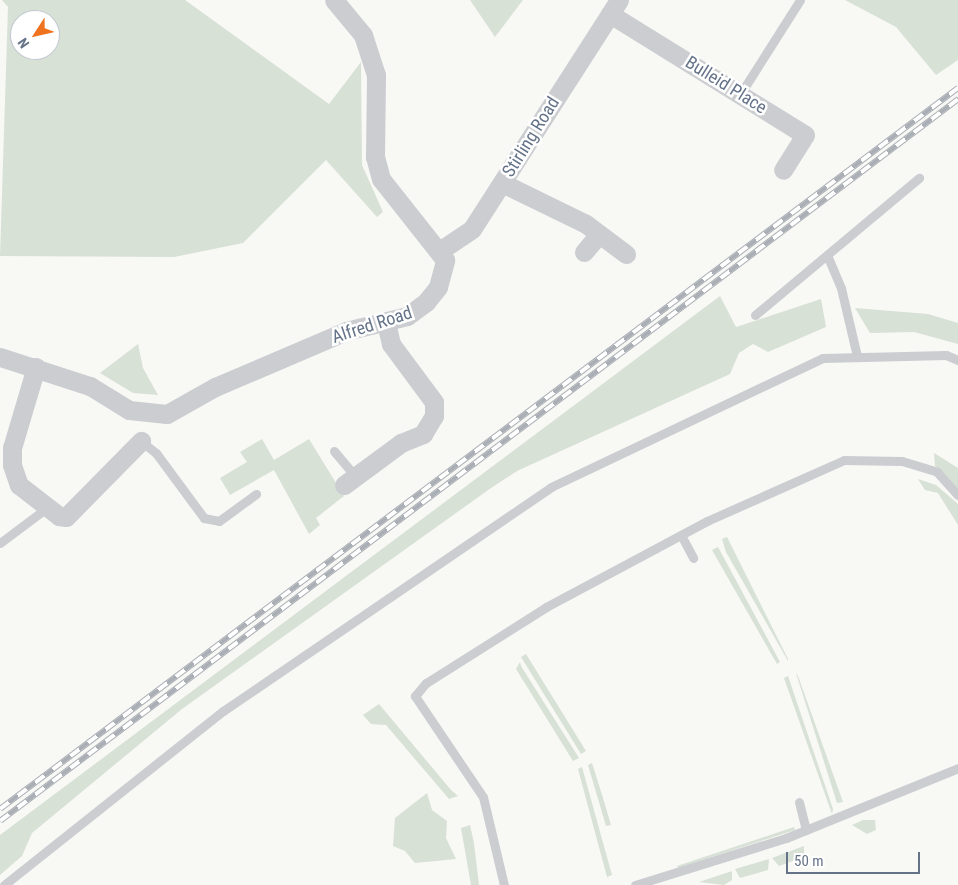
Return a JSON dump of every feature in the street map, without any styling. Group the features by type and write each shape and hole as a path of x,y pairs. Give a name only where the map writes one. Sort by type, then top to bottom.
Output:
{"street":[{"path":"334,0 363,35 376,75 375,157 381,179 401,209 441,250"},
{"name":"Stirling Road","path":"441,250 472,229 615,7"},
{"name":"Bulleid Place","path":"615,7 806,135 783,170"},
{"path":"502,183 599,234 626,254"},
{"path":"584,252 599,234"},
{"name":"Alfred Road","path":"0,357 36,367 90,386 129,410 167,414 215,387 346,331 386,323 419,310 438,287 444,260 441,250"},
{"path":"349,480 401,443 423,434 434,416 434,402 392,344 386,323"},
{"path":"36,367 12,448 12,465 20,485 48,507 66,517 141,441"}],"lane":[{"path":"741,93 800,0"},
{"path":"755,315 919,178"},
{"path":"827,255 841,288 857,356"},
{"path":"4,885 222,711 551,487 822,358 946,355 958,360"},
{"path":"141,441 156,453 204,518 219,521 256,494"},
{"path":"334,451 349,480"},
{"path":"504,885 483,797 414,696 442,671 539,612 681,535 775,488 844,460 910,464 937,472 958,495"},
{"path":"0,543 48,507"},
{"path":"681,535 692,558"},
{"path":"635,885 806,830 958,768"},
{"path":"799,802 806,830"}],"shaded area":[{"path":"2,0 185,0 329,104 361,62 362,165 383,212 377,217 326,160 243,243 174,257 0,256 8,7"},
{"path":"470,0 523,0 495,37"},
{"path":"845,0 958,0 958,60 936,75 896,27"},
{"path":"720,296 736,327 821,299 826,327 768,352 753,344 739,353 730,374 517,471 491,488 182,709 32,833 22,856 0,875 0,835"},
{"path":"855,308 928,314 958,323 958,344 914,332 870,333"},
{"path":"138,344 143,368 158,395 133,393 100,373"},
{"path":"262,439 274,460 309,439 344,496 316,518 320,525 309,534 274,470 230,495 220,478 247,462 240,452"},
{"path":"934,453 958,468 958,489 935,466"},
{"path":"918,479 936,485 958,504 958,525 938,493 925,490"},
{"path":"727,537 788,661 726,552 722,539"},
{"path":"718,547 780,662 777,664 712,550"},
{"path":"526,654 586,751 581,754 521,657"},
{"path":"520,662 579,758 573,761 516,669"},
{"path":"796,673 798,676 843,802 837,803"},
{"path":"788,676 833,809 832,814 784,678"},
{"path":"379,704 458,796 449,799 386,725 371,724 363,715"},
{"path":"592,763 611,825 606,826 588,765"},
{"path":"582,767 612,875 607,877 578,769"},
{"path":"427,793 432,810 447,821 446,838 456,859 415,863 405,851 393,846 395,818"},
{"path":"863,820 875,820 876,830 867,834 852,825"},
{"path":"470,825 479,885 471,885 461,828"},
{"path":"794,827 795,830 678,868 677,866"},
{"path":"804,846 804,857 779,866 772,858"},
{"path":"769,859 768,870 740,878 735,869"},
{"path":"732,871 732,880 724,885 699,882"}],"railway":[{"path":"0,809 958,88"},
{"path":"0,821 958,99"}]}
